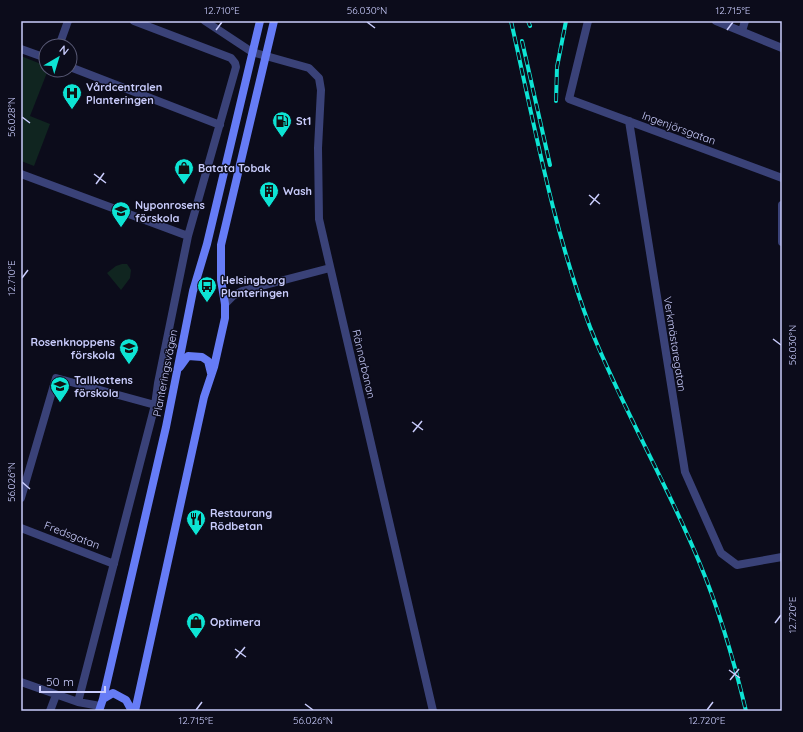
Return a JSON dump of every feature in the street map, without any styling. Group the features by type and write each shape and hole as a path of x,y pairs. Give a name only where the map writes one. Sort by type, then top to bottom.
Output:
{"main road":[{"name":"Planteringsvägen","path":"101,705 177,374 194,291 260,21"},
{"path":"134,711 204,397 211,376 225,318 225,304 221,280 221,245 274,21"},
{"path":"177,374 183,361 190,355 206,358 210,365 211,376"},
{"path":"101,705 110,694 117,694 126,700 134,711"}],"street":[{"path":"62,38 68,21"},
{"name":"Planteringsvägen","path":"78,702 155,406 158,383 188,236 235,71 235,63 231,58 134,21"},
{"name":"Rännarbanan","path":"205,21 252,52 309,68 319,78 321,90 318,148 319,219 433,711"},
{"name":"Ingenjörsgatan","path":"588,21 569,99 782,178"},
{"path":"716,21 782,48"},
{"path":"742,31 745,21"},
{"path":"21,49 38,55"},
{"path":"78,70 220,125"},
{"name":"Verkmästaregatan","path":"629,121 684,472 721,553 729,560 737,565 782,557"},
{"path":"21,174 188,236"},
{"path":"782,205 782,242"},
{"path":"225,304 233,296 242,291 330,268"},
{"path":"21,498 56,378 155,406"},
{"name":"Fredsgatan","path":"21,528 114,564"},
{"path":"21,682 78,702 101,705"},
{"path":"50,711 56,695"}],"green space":[{"path":"21,56 38,63 38,78 45,78 30,116 50,124 34,166 21,161"},
{"path":"127,264 131,270 130,278 121,290 107,273 116,266"}],"railway":[{"path":"511,21 545,176 565,252 577,290 590,327 616,387 673,504 700,564 726,637 746,711"},
{"path":"528,21 530,26"},
{"path":"556,101 557,67 566,21"},
{"path":"522,41 550,165"}],"place":[{"name":"Vårdcentralen Planteringen","path":"72,110"},
{"name":"St1","path":"282,138"},
{"name":"Batata Tobak","path":"184,185"},
{"name":"Wash","path":"269,208"},
{"name":"Nyponrosens förskola","path":"121,228"},
{"name":"Helsingborg Planteringen","path":"207,303"},
{"name":"Rosenknoppens förskola","path":"129,365"},
{"name":"Tallkottens förskola","path":"60,403"},
{"name":"Restaurang Rödbetan","path":"196,536"},
{"name":"Optimera","path":"196,639"}]}
